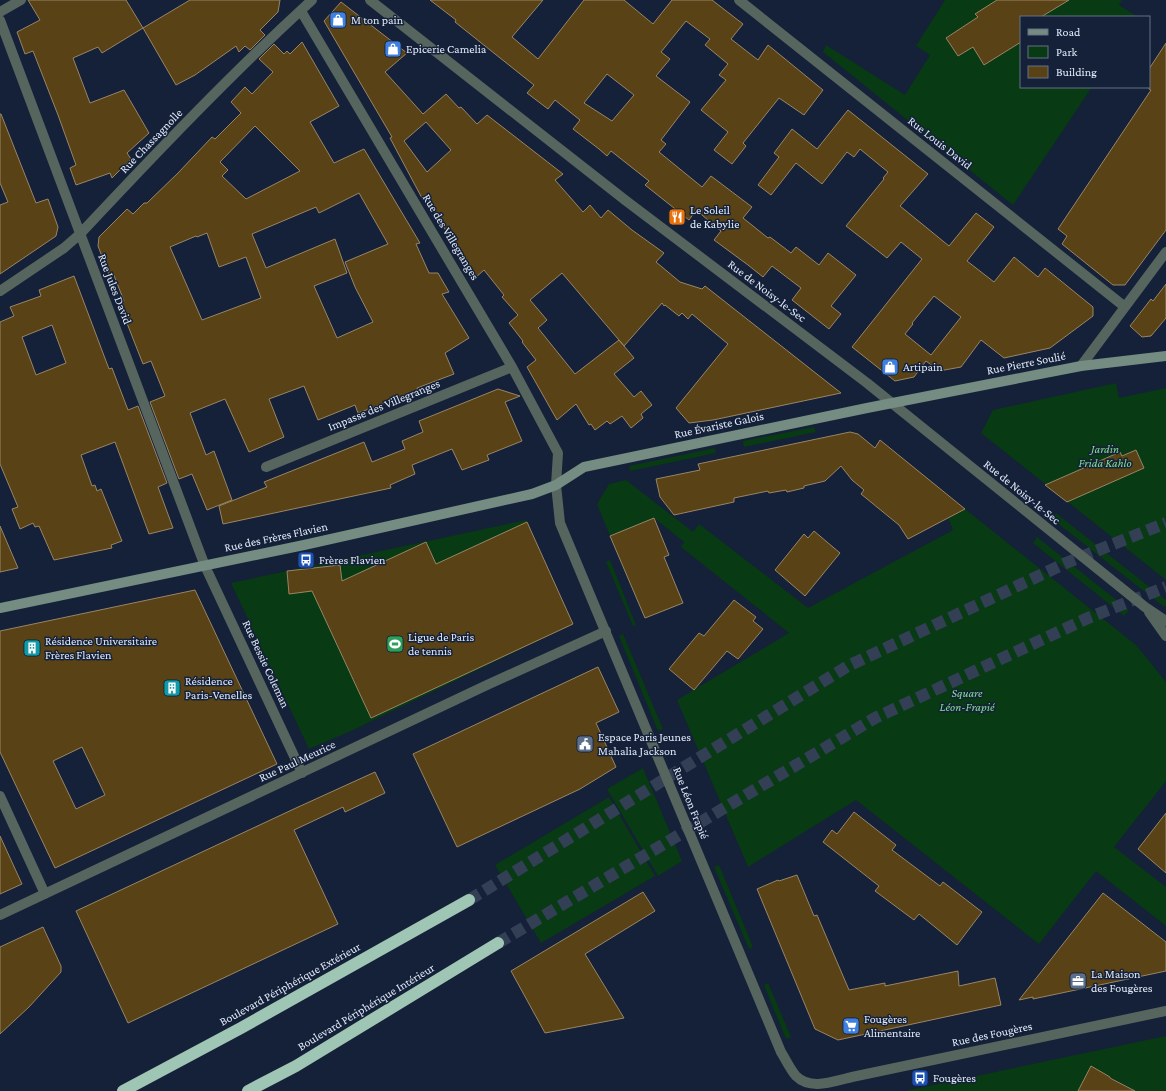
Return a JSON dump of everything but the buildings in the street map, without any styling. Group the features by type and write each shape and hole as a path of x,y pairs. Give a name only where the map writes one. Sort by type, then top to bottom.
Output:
{"highway":[{"name":"Boulevard Périphérique Extérieur","path":"123,1091 241,1028 469,900"},
{"name":"Boulevard Périphérique Intérieur","path":"248,1091 296,1066 498,943"}],"street":[{"path":"0,12 20,0"},
{"name":"Rue Chassagnolle","path":"0,291 64,248 80,234 193,116 312,0"},
{"name":"Rue de Noisy-le-Sec","path":"370,0 625,200 867,383 1145,607 1166,621"},
{"name":"Rue Louis David","path":"739,0 1125,307"},
{"name":"Rue des Villegranges","path":"301,11 512,367 558,453 556,485"},
{"name":"Rue Jules David","path":"0,20 205,566"},
{"path":"1081,366 1166,252"},
{"name":"Rue Pierre Soulié","path":"891,403 1081,366 1166,356"},
{"name":"Impasse des Villegranges","path":"266,467 512,367"},
{"name":"Rue Évariste Galois","path":"556,485 584,467 891,403"},
{"name":"Rue des Frères Flavien","path":"0,608 205,566 532,494 556,485"},
{"name":"Rue Léon Frapié","path":"556,485 560,523 781,1052 797,1077 807,1084 824,1088"},
{"name":"Rue Bessie Coleman","path":"205,566 302,773"},
{"name":"Rue de Noisy-le-Sec","path":"1145,607 1166,636"},
{"name":"Rue Paul Meurice","path":"0,915 494,681 606,631"},
{"path":"0,796 45,894"},
{"name":"Rue des Fougères","path":"824,1088 852,1077 1166,1011"}],"green space":[{"path":"945,0 1122,0 1119,5 1136,16 1020,16 1020,88 1091,88 1013,205 823,52 826,45 905,95 930,55 916,46"},
{"name":"Jardin Frida Kahlo","path":"1116,383 1119,398 1166,388 1166,580 981,433 993,410"},
{"path":"814,427 816,432 744,447 743,441"},
{"path":"715,448 716,453 630,471 629,466"},
{"name":"Square Léon-Frapié","path":"626,480 693,532 699,524 808,608 953,530 948,518 965,509 1136,645 1166,682 1166,781 1114,847 1166,887 1166,926 1096,871 1039,944 856,800 748,867 677,700 789,633 681,547 684,542 654,518 610,536 597,504 609,484"},
{"path":"1056,513 1166,600 1166,605 1164,607 1051,518"},
{"name":"Ligue de Paris de tennis","path":"526,520 573,624 353,730 309,749 231,583"},
{"path":"1037,537 1129,610 1124,616 1033,543"},
{"path":"610,560 636,625 633,626 606,562"},
{"path":"623,634 663,729 658,731 619,636"},
{"path":"643,768 682,861 658,876 607,789"},
{"path":"609,797 655,876 541,943 495,865"},
{"path":"719,865 753,947 749,949 714,867"},
{"path":"768,983 791,1037 786,1039 764,985"},
{"path":"1166,1036 1166,1091 1135,1091 1091,1066 1089,1091 905,1091"}],"tunnel":[{"path":"469,900 848,666 1066,563 1166,523"},
{"path":"498,943 875,718 1088,618 1166,587"}],"place":[{"name":"M ton pain","path":"338,20"},
{"name":"Epicerie Camelia","path":"393,49"},
{"name":"Le Soleil de Kabylie","path":"677,217"},
{"name":"Artipain","path":"890,367"},
{"name":"Frères Flavien","path":"306,560"},
{"name":"Ligue de Paris de tennis","path":"395,644"},
{"name":"Résidence Universitaire Frères Flavien","path":"32,648"},
{"name":"Résidence Paris-Venelles","path":"172,688"},
{"name":"Espace Paris Jeunes Mahalia Jackson","path":"585,744"},
{"name":"La Maison des Fougères","path":"1078,981"},
{"name":"Fougères Alimentaire","path":"851,1026"},
{"name":"Fougères","path":"920,1078"}]}
